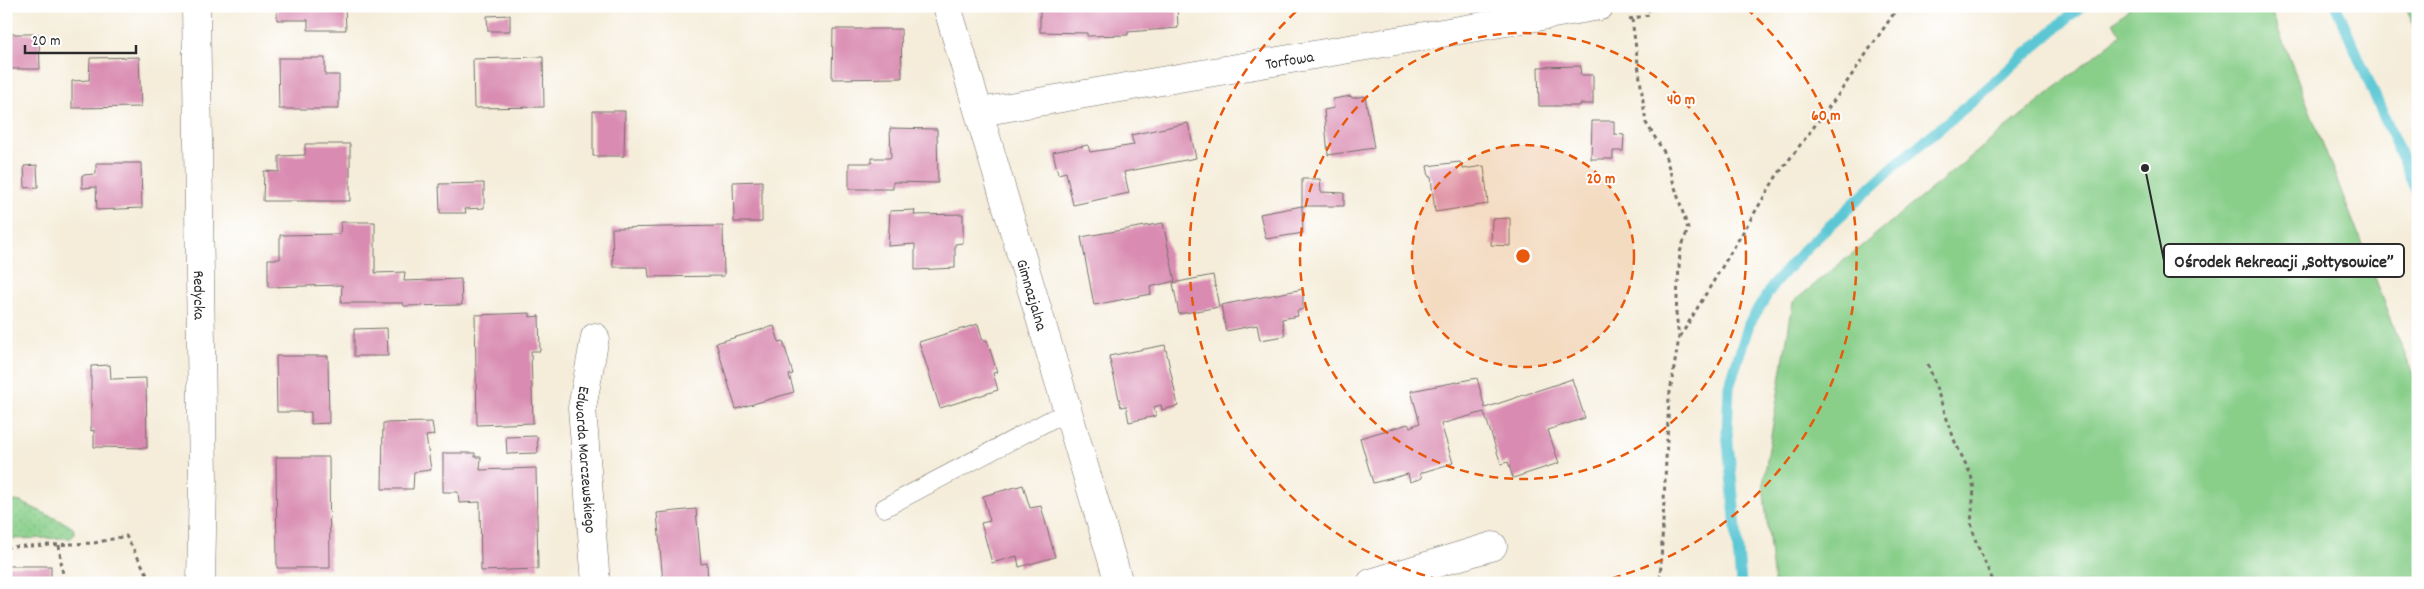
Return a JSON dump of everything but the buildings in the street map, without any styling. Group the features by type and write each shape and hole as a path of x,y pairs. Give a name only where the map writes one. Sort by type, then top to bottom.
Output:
{"street":[{"name":"Redycka","path":"196,6 203,479 201,583"},
{"name":"Gimnazjalna","path":"947,6 1119,583"},
{"name":"Torfowa","path":"980,112 1600,6"},
{"name":"Edwarda Marczewskiego","path":"595,337 582,408 596,583"},
{"path":"1371,583 1493,546"}],"lane":[{"path":"884,508 1052,419 1068,414"}],"path":[{"path":"1649,6 1649,15"},
{"path":"1679,338 1776,177 1838,95 1899,6"},
{"path":"1631,13 1646,123 1664,152 1688,229 1680,252 1676,313 1679,338 1669,398 1660,583"},
{"path":"1928,364 1955,442 1971,475 1974,489 1971,523 1976,542 1994,583"},
{"path":"6,547 94,543 126,536 152,583"},
{"path":"59,545 64,583"}],"green space":[{"path":"2132,6 2269,6 2418,388 2418,583 1774,583 1763,485 1793,302 2121,34 2112,23"},
{"path":"2406,6 2418,6 2418,38"},
{"path":"6,500 21,502 67,524 73,528 75,534 71,538 6,539"}],"waterway":[{"path":"1741,583 1727,431 1729,387 1749,324 1773,285 1807,247 1894,166 1974,100 2081,6"},
{"path":"2336,6 2418,195"}],"place":[{"name":"Ośrodek Rekreacji „Sołtysowice”","path":"2145,168"}]}
